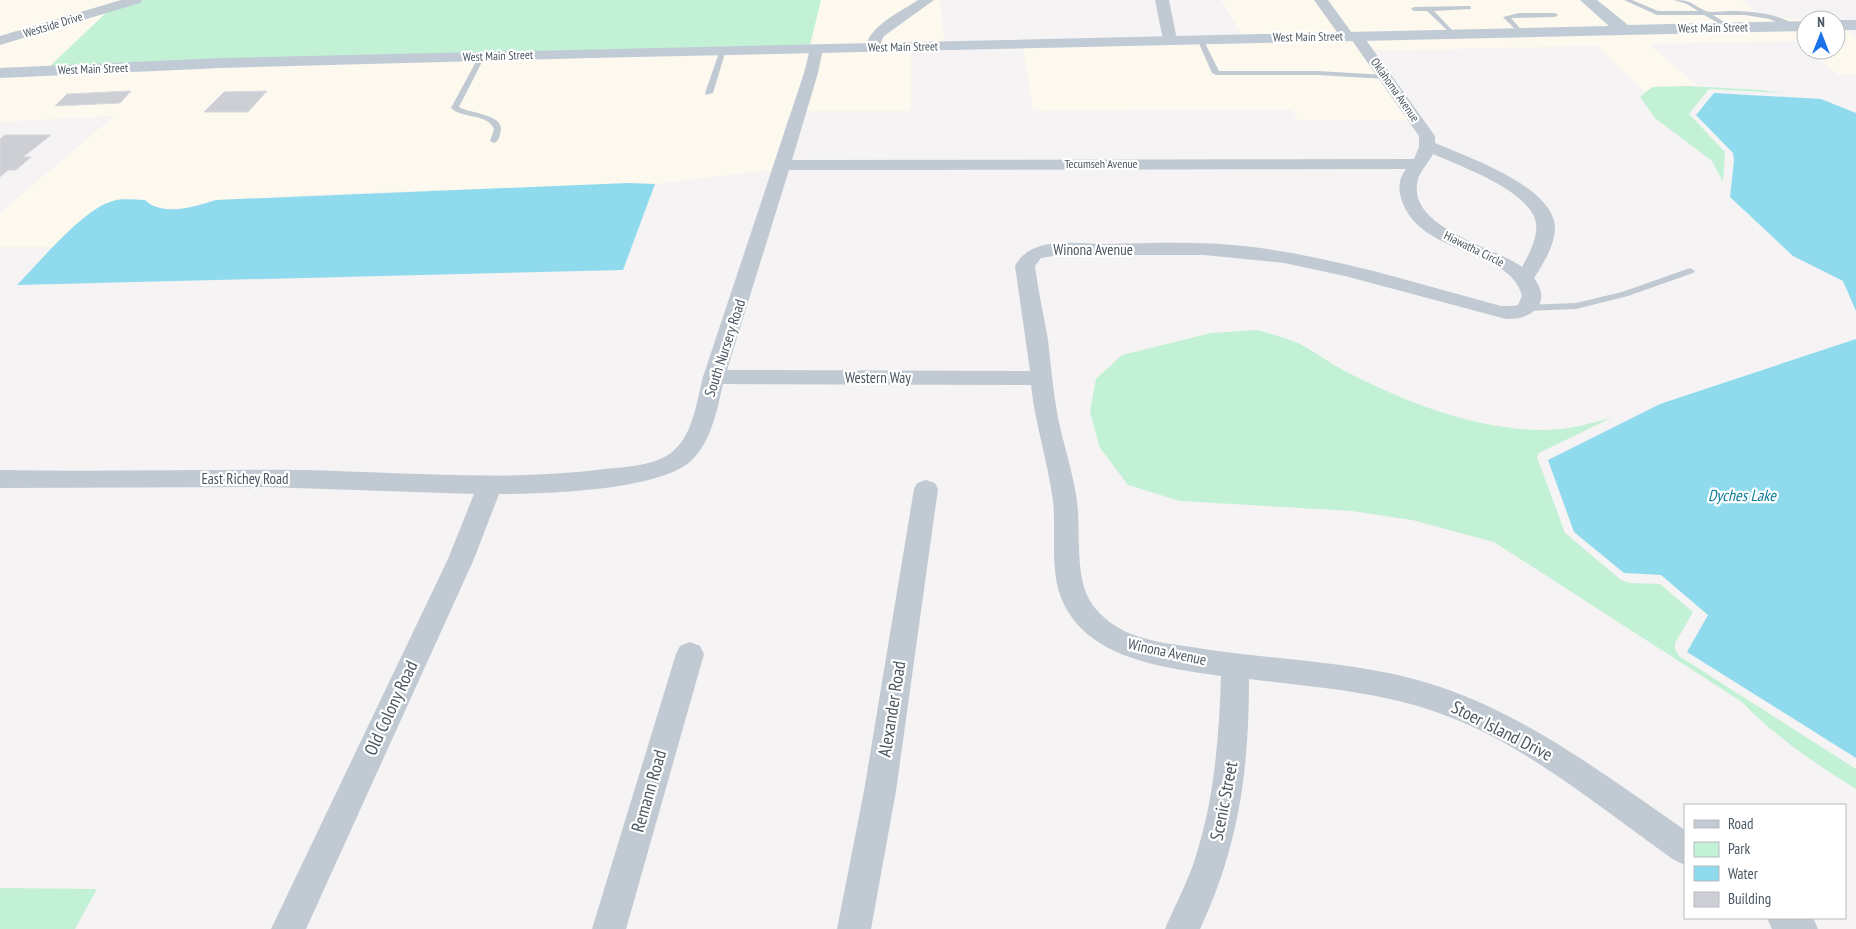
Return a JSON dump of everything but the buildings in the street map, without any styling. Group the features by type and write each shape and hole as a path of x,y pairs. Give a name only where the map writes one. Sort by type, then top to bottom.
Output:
{"main road":[{"path":"1588,0 1624,30"},
{"name":"West Main Street","path":"0,73 221,63 482,56 1796,26"}],"street":[{"name":"Westside Drive","path":"0,41 135,0"},
{"path":"872,48 875,37 927,0"},
{"path":"1162,0 1170,40"},
{"name":"Oklahoma Avenue","path":"1321,0 1386,77 1427,136 1428,146"},
{"name":"South Nursery Road","path":"490,485 599,479 664,467 680,457 695,436 704,418 714,377 811,74 816,48"},
{"path":"1428,146 1503,180 1524,194 1542,213 1546,222 1544,235 1538,256 1524,279 1532,292 1531,302 1526,308"},
{"name":"Hiawatha Circle","path":"1428,146 1420,164 1408,177 1407,185 1412,204 1418,215 1443,235 1458,244 1498,259 1524,279"},
{"name":"Tecumseh Avenue","path":"782,164 1420,164"},
{"name":"Winona Avenue","path":"1235,666 1168,655 1125,644 1108,636 1093,624 1073,596 1065,501 1044,404 1042,378 1025,266 1033,254 1040,251 1210,250 1250,253 1326,266 1500,312 1518,312 1526,308"},
{"name":"Western Way","path":"714,377 1042,378"},
{"name":"East Richey Road","path":"0,479 302,479 490,485"},
{"name":"Old Colony Road","path":"288,929 461,559 490,485"},
{"name":"Alexander Road","path":"854,929 880,792 926,489"},
{"name":"Remann Road","path":"609,929 690,654"},
{"name":"Stoer Island Drive","path":"1235,666 1341,677 1404,690 1462,708 1554,756 1684,848"},
{"name":"Scenic Street","path":"1182,929 1210,866 1224,815 1233,750 1235,666"},
{"path":"1785,919 1800,929"}],"lane":[{"path":"1627,0 1657,13 1745,13 1770,17 1796,25"},
{"path":"1677,0 1689,3 1730,28"},
{"path":"1414,9 1469,8"},
{"path":"1429,9 1453,34"},
{"path":"1520,32 1506,18 1519,15 1555,15"},
{"path":"1200,39 1216,73 1317,73 1386,77"},
{"path":"710,93 723,50"},
{"path":"482,56 455,108 490,119 496,123 498,130 494,140"},
{"path":"1526,308 1576,306 1625,294 1690,271"}],"shaded area":[{"path":"0,0 144,0 108,11 49,67 0,69"},
{"path":"821,0 940,0 944,42 810,45"},
{"path":"1221,0 1581,0 1614,27 1242,35"},
{"path":"1594,0 1741,0 1761,15 1796,19 1796,23 1627,27"},
{"path":"1796,30 1796,42 1649,44 1698,86 1652,87 1646,93 1597,46 1368,51 1412,120 1298,120 1292,110 1033,111 1023,48"},
{"path":"1846,30 1856,37 1856,74 1839,75 1820,60 1846,60"},
{"path":"911,50 911,111 790,111 772,170 655,184 377,192 216,200 184,208 167,209 150,205 103,205 70,229 53,247 0,247 0,213 114,116 0,122 0,76 218,67"}],"green space":[{"path":"144,0 821,0 810,45 49,67 108,11"},
{"path":"1688,86 1785,93 1709,89 1689,114 1725,152 1723,182 1712,161 1655,118 1640,97 1652,87"},
{"path":"1257,330 1300,344 1343,370 1389,392 1462,418 1513,428 1547,430 1576,426 1613,417 1539,453 1537,457 1565,533 1621,580 1629,583 1660,584 1693,612 1675,643 1675,649 1679,656 1856,769 1856,789 1796,749 1768,727 1742,702 1494,542 1412,520 1352,511 1180,501 1128,485 1100,448 1090,412 1096,379 1122,355 1211,333"},
{"path":"0,888 97,889 75,929 0,929"}],"water":[{"path":"1714,93 1821,99 1856,113 1856,311 1843,281 1793,256 1730,197 1733,153 1696,115"},
{"path":"628,183 655,184 623,270 17,285 76,225 101,206 117,200 145,200 161,208 179,209 216,200"},
{"name":"Dyches Lake","path":"1856,339 1856,758 1687,652 1708,615 1661,575 1624,573 1574,532 1548,460 1660,404"}]}
